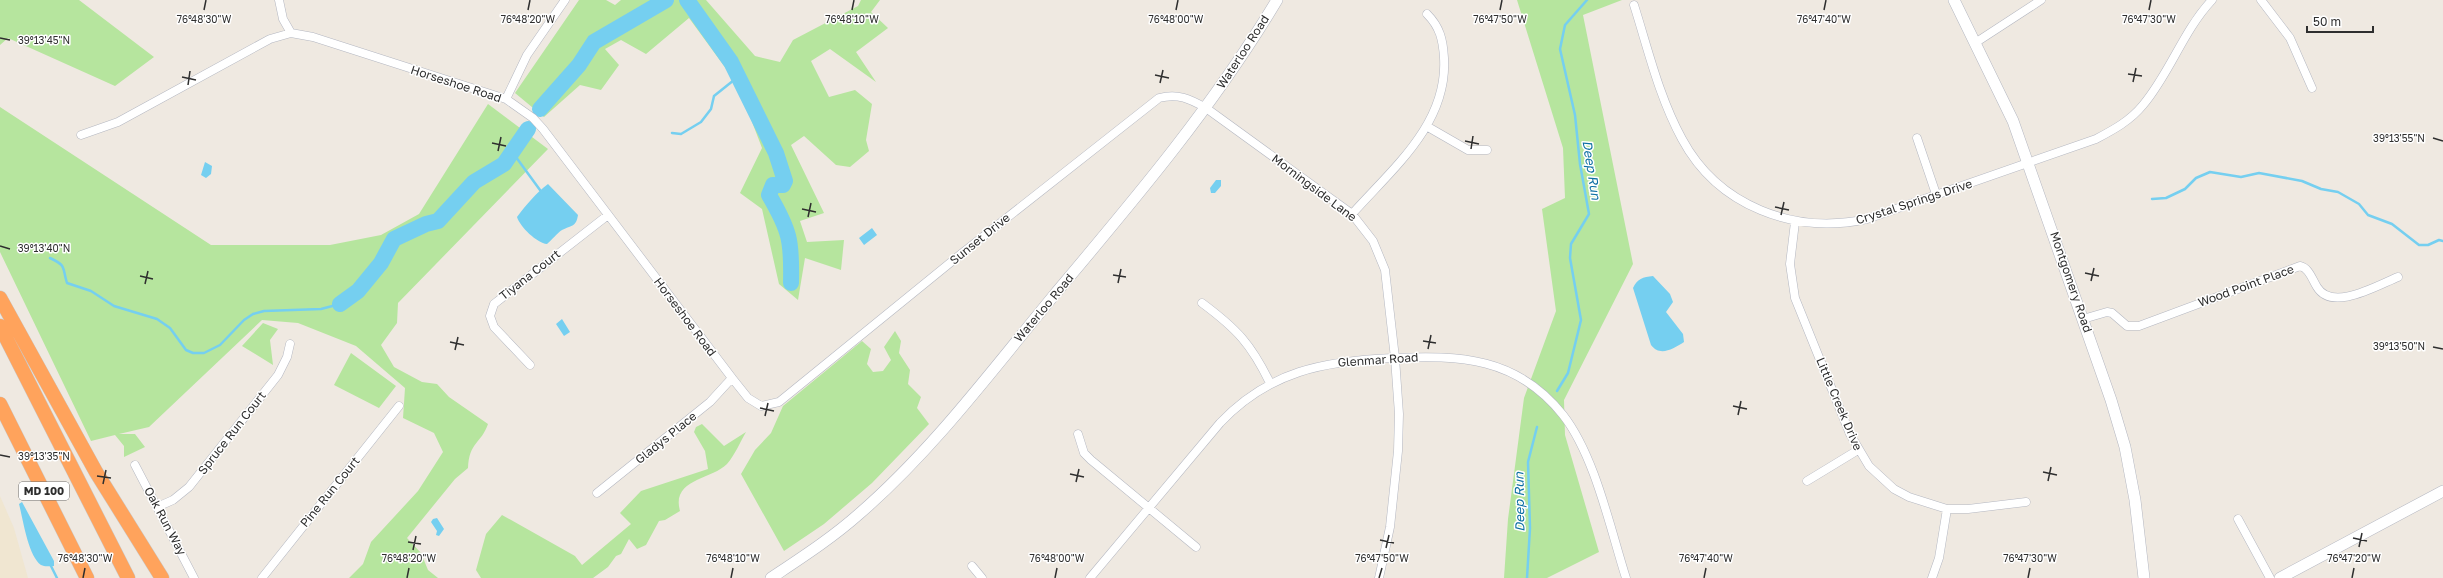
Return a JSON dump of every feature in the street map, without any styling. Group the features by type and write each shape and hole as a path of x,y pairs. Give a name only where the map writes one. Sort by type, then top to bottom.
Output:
{"highway":[{"path":"0,298 96,472 162,578"},
{"name":"MD 100","path":"0,326 128,578"},
{"name":"MD 100","path":"0,404 87,578"}],"main road":[{"name":"Waterloo Road","path":"771,578 829,538 859,514 914,460 1142,191 1206,108 1277,0"},
{"name":"Montgomery Road","path":"1954,0 2013,121 2029,163 2126,447 2135,500 2144,578"},
{"path":"2280,578 2443,491"}],"street":[{"path":"278,0 284,19 291,33"},
{"path":"506,99 527,55 565,0"},
{"path":"1976,43 2041,0"},
{"name":"Crystal Springs Drive","path":"1634,5 1667,105 1690,153 1709,176 1732,195 1766,214 1795,222 1820,225 1846,223 1867,219 2096,139 2130,118 2154,91 2185,36 2212,0"},
{"path":"2261,0 2290,38 2312,88"},
{"path":"1352,214 1428,127 1440,96 1445,62 1440,32 1427,14"},
{"name":"Horseshoe Road","path":"81,135 118,122 270,39 291,33 313,37 506,99 533,118 732,378 748,398 761,406"},
{"name":"Sunset Drive","path":"761,406 779,402 961,254 1159,98 1180,96 1206,108"},
{"name":"Morningside Lane","path":"1206,108 1352,214 1373,241 1385,270 1395,358 1399,414 1395,486 1390,527 1378,578"},
{"path":"1428,127 1468,150 1487,150"},
{"path":"1917,138 1936,194"},
{"name":"Tiyana Court","path":"530,365 494,327 490,316 494,304 608,215"},
{"name":"Little Creek Drive","path":"1795,222 1790,264 1796,298 1858,450 1869,466 1894,489 1926,504 1947,509 1968,509 2026,502"},
{"name":"Wood Point Place","path":"2083,319 2107,312 2112,314 2127,326 2139,326 2300,266 2307,270 2318,289 2328,298 2337,299 2398,277"},
{"path":"1202,303 1224,319 1248,343 1270,383"},
{"name":"Spruce Run Court","path":"157,507 181,495 194,480 278,375 287,357 290,344"},
{"name":"Glenmar Road","path":"1090,578 1232,410 1270,383 1313,366 1352,360 1452,356 1472,359 1514,375 1534,386 1563,415 1577,436 1588,460 1626,578"},
{"name":"Gladys Place","path":"597,494 710,402 732,378"},
{"name":"Pine Run Court","path":"262,578 399,406"},
{"path":"1078,434 1084,453 1196,547"},
{"path":"1807,481 1858,450"},
{"name":"Oak Run Way","path":"135,465 194,578"},
{"path":"1932,578 1939,558 1947,509"},
{"path":"2238,519 2270,578"},
{"path":"972,566 982,578"}],"shaded area":[{"path":"0,496 14,528 28,578 0,578"}],"green space":[{"path":"0,0 79,0 154,57 115,86 8,38 0,45"},
{"path":"579,0 606,0 615,5 621,0 706,0 755,56 780,62 793,40 858,6 861,0 880,0 871,12 888,28 856,52 876,82 830,49 811,61 829,97 855,90 872,104 866,140 869,151 850,167 836,165 804,136 791,145 824,213 800,221 807,242 844,240 841,270 805,258 798,300 779,284 762,209 740,193 762,148 738,85 689,18 646,54 621,40 605,49 619,65 601,90 580,85 544,117 515,93"},
{"path":"1517,0 1622,0 1583,15 1633,264 1564,400 1565,435 1599,552 1547,578 1504,578 1508,519 1524,398 1556,311 1542,209 1565,198 1563,148"},
{"path":"488,104 548,149 398,303 397,323 381,345 394,367 422,382 437,384 449,397 488,424 482,436 473,448 469,459 468,468 455,479 407,538 421,553 428,570 438,578 349,578 363,564 371,542 418,491 443,452 434,433 403,418 405,388 356,346 298,323 262,320 149,427 119,434 135,434 145,447 124,457 124,446 115,435 91,441 0,252 0,107 211,245 330,245 381,235 419,214"},
{"path":"263,323 278,329 270,340 273,365 242,346"},
{"path":"895,331 901,341 899,353 910,370 908,384 921,397 917,408 929,424 872,483 824,524 784,551 741,474 755,450 771,433 783,406 862,341 871,349 867,364 873,372 883,371 891,360 884,347"},
{"path":"351,353 396,386 379,408 334,385"},
{"path":"702,424 724,446 746,432 735,453 727,464 712,474 687,486 681,492 679,500 680,511 665,520 659,521 646,545 637,549 629,539 621,554 616,556 608,567 593,578 481,578 476,570 486,534 502,515 575,556 582,565 631,524 620,513 641,491 708,469 705,451 694,432 696,427"}],"water":[{"path":"205,162 212,166 211,174 206,178 201,175"},
{"path":"1216,180 1221,180 1221,186 1215,193 1211,193 1210,188"},
{"path":"548,184 578,215 575,224 560,231 547,244 539,241 529,234 517,217 531,199"},
{"path":"872,228 877,235 864,245 859,238"},
{"path":"1653,276 1670,294 1673,302 1666,312 1683,334 1684,342 1667,351 1658,351 1651,345 1633,288 1636,282 1641,279"},
{"path":"562,319 570,332 564,336 556,324"},
{"path":"22,502 54,561 54,566 41,565 36,560 29,546 19,504"},
{"path":"437,518 444,529 439,536 436,535 437,531 431,522 433,519"}],"waterway":[{"path":"540,109 579,65 594,42 666,0"},
{"path":"687,0 731,62 776,153 785,181 783,185 773,185 769,195 781,218 788,237 791,257 791,283"},
{"name":"Deep Run","path":"1557,391 1568,373 1581,320 1570,258 1571,244 1589,214 1580,164 1575,115 1560,49 1565,25 1587,0"},
{"path":"672,133 681,134 701,122 711,109 714,96 739,76"},
{"path":"340,304 358,291 381,263 394,239 426,224 438,221 474,182 504,164 528,129"},
{"path":"513,153 540,190"},
{"path":"2152,199 2166,198 2185,189 2196,178 2210,172 2241,177 2259,173 2302,181 2321,189 2338,192 2359,204 2368,215 2392,224 2419,245 2428,245 2439,240 2443,241"},
{"path":"50,258 62,265 67,283 91,291 114,306 157,319 170,328 186,350 193,353 204,353 220,345 244,320 253,314 264,311 321,309 340,304"},
{"name":"Deep Run","path":"1527,578 1530,528 1528,462 1537,427"},
{"path":"51,566 57,578"}]}
